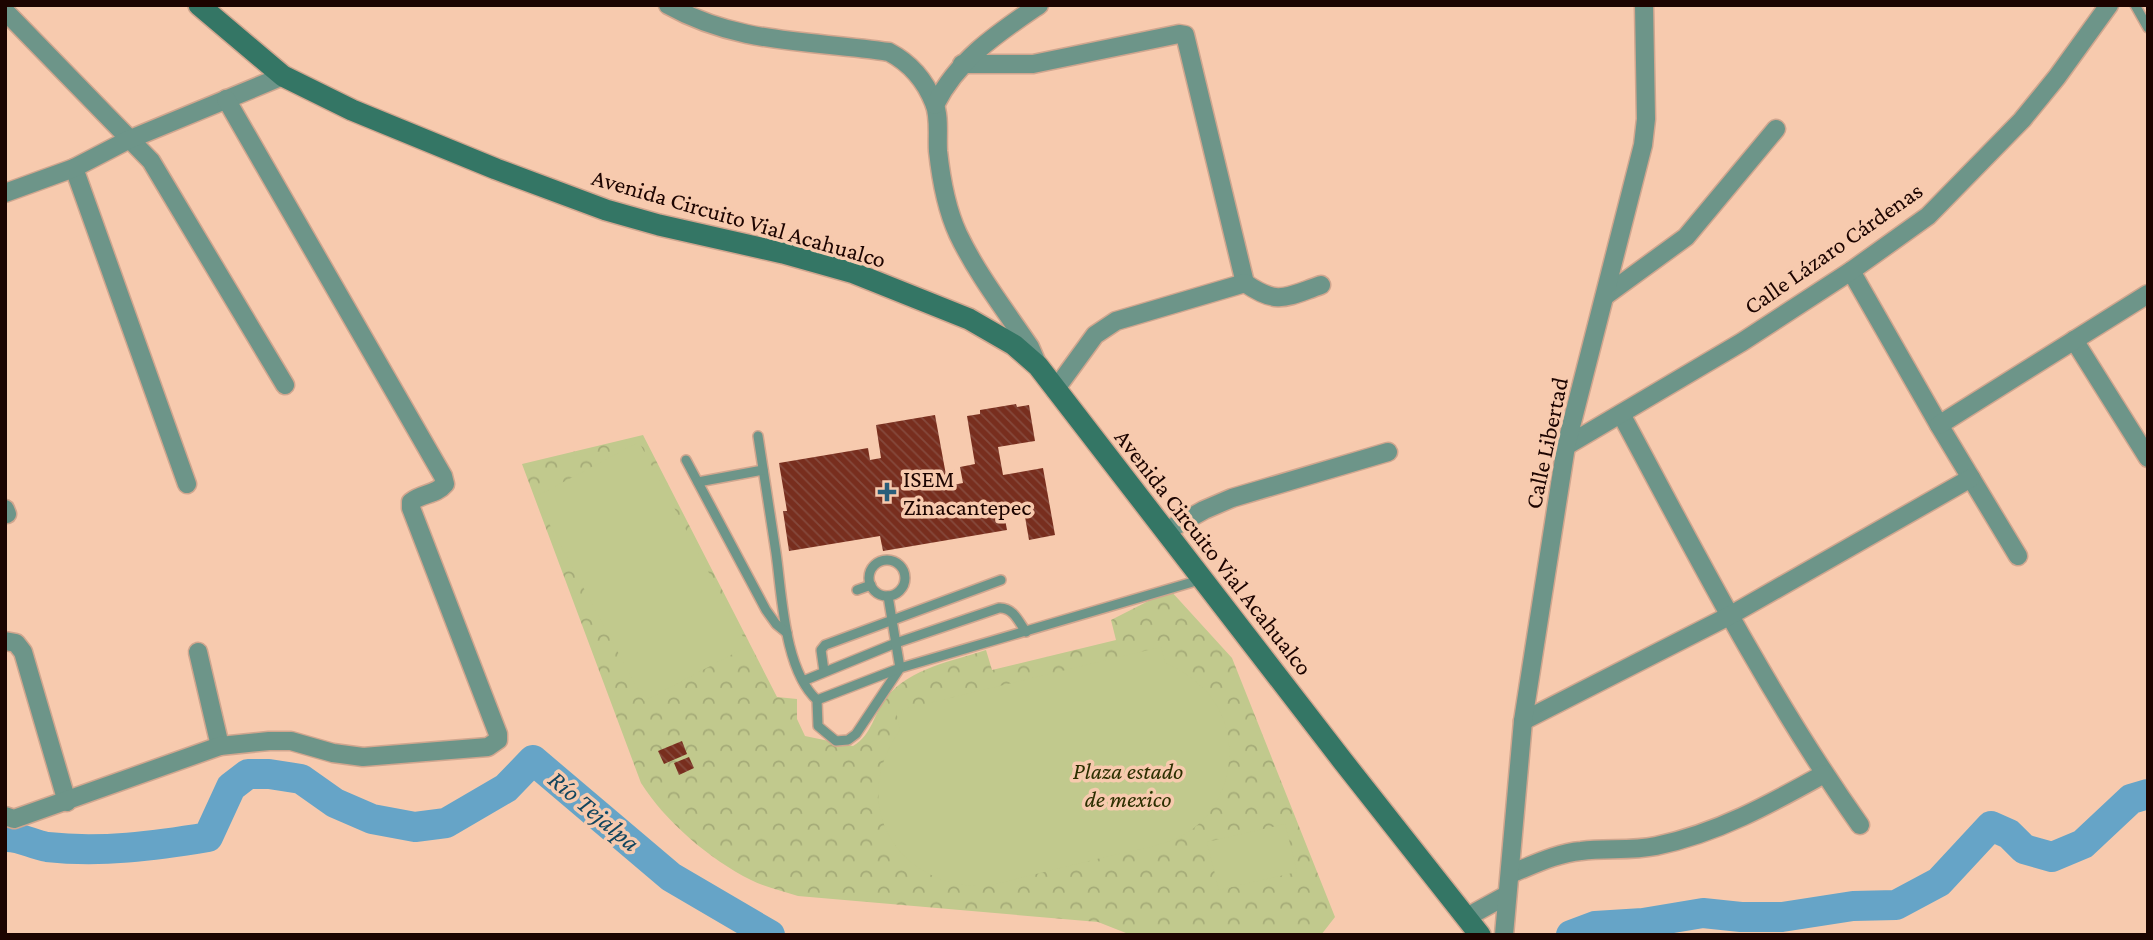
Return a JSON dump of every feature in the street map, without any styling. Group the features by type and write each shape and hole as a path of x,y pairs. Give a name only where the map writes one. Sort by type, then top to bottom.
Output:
{"street":[{"name":"Avenida Circuito Vial Acahualco","path":"198,5 283,76 352,110 562,195 659,225 818,262 880,283 945,308 1014,345 1038,366 1480,935"},
{"path":"668,5 703,23 746,36 889,52 913,68 935,105 940,164 949,212 973,260 1030,347 1038,366"},
{"path":"935,105 962,64 989,38 1040,5"},
{"name":"Calle Libertad","path":"1504,935 1522,721 1566,446 1643,145 1646,119 1644,5"},
{"name":"Calle Lázaro Cárdenas","path":"1566,446 1742,342 1851,271 1928,216 2022,120 2109,5"},
{"path":"5,11 150,161 285,386"},
{"path":"962,64 1033,64 1179,34 1185,35 1245,283 1261,294 1281,299 1321,285"},
{"path":"5,193 74,167 128,140 283,76"},
{"path":"5,816 14,820 220,746 291,741 333,753 363,757 488,747 495,743 498,734 411,509 411,502 417,497 439,491 445,484 443,476 226,99"},
{"path":"1605,296 1686,237 1776,129"},
{"path":"74,167 187,484"},
{"path":"1851,271 2018,556"},
{"path":"1055,390 1096,335 1116,321 1245,283"},
{"path":"1939,425 2148,294"},
{"path":"2074,341 2148,458"},
{"path":"1621,414 1729,616 1824,774 1860,825"},
{"path":"1166,531 1232,498 1388,452"},
{"path":"1522,721 1729,616 1971,478"},
{"path":"5,641 16,643 23,652 67,802"},
{"path":"198,652 220,746"},
{"path":"1510,874 1582,850 1626,850 1682,839 1726,825 1754,813 1824,774"},
{"path":"1466,917 1507,895"}],"lane":[{"path":"2135,5 2148,28"},
{"path":"758,436 787,634 803,681 817,700"},
{"path":"686,460 766,610 787,634"},
{"path":"698,482 764,470"},
{"path":"878,562 896,562 904,571 905,582 899,592 888,596 877,593 871,585 870,572 878,562"},
{"path":"817,700 900,668 1203,579"},
{"path":"824,671 821,650 825,645 1001,580"},
{"path":"857,590 871,585"},
{"path":"817,700 816,718 824,732 836,741 848,740 856,734 900,668 888,596"},
{"path":"803,681 896,643 999,608 1013,612 1026,632"}],"green space":[{"name":"Plaza estado de mexico","path":"643,435 777,697 797,699 797,719 805,736 853,746 865,736 887,697 920,672 986,650 992,670 1116,640 1111,620 1170,590 1232,658 1335,917 1321,935 1131,935 1098,922 798,896 756,882 704,850 663,812 641,783 522,464"},
{"path":"639,442 748,646 644,701 535,497"},
{"path":"1161,647 1165,663 1188,675 1207,692 1221,712 1228,737 1228,769 1218,800 1209,813 1185,834 1152,846 987,886 955,883 928,873 906,857 890,837 881,813 879,786 885,758 900,730 896,711"},
{"path":"1285,824 1297,872 1219,890 1207,842"}],"building":[{"path":"1016,404 1017,407 1029,405 1035,441 998,447 1003,475 1043,468 1055,535 1029,540 1024,511 1004,514 1007,530 883,551 880,536 789,551 783,511 787,511 779,463 868,448 870,460 881,458 876,425 935,415 948,486 963,483 960,467 975,464 967,416 980,414 980,410"},
{"path":"682,741 687,754 664,764 658,751"},
{"path":"689,757 694,768 679,775 674,763"}],"waterway":[{"name":"Río Tejalpa","path":"5,837 67,849 148,846 208,837 231,787 248,774 301,779 335,803 372,819 415,827 446,823 506,788 533,760 671,877 770,935"},
{"name":"Río Tejalpa","path":"1571,935 1595,926 1643,923 1703,913 1782,917 1853,906 1896,905 1939,882 1991,826 2009,834 2024,849 2052,857 2083,844 2131,799 2148,794"}],"place":[{"name":"ISEM Zinacantepec","path":"887,492"}]}
